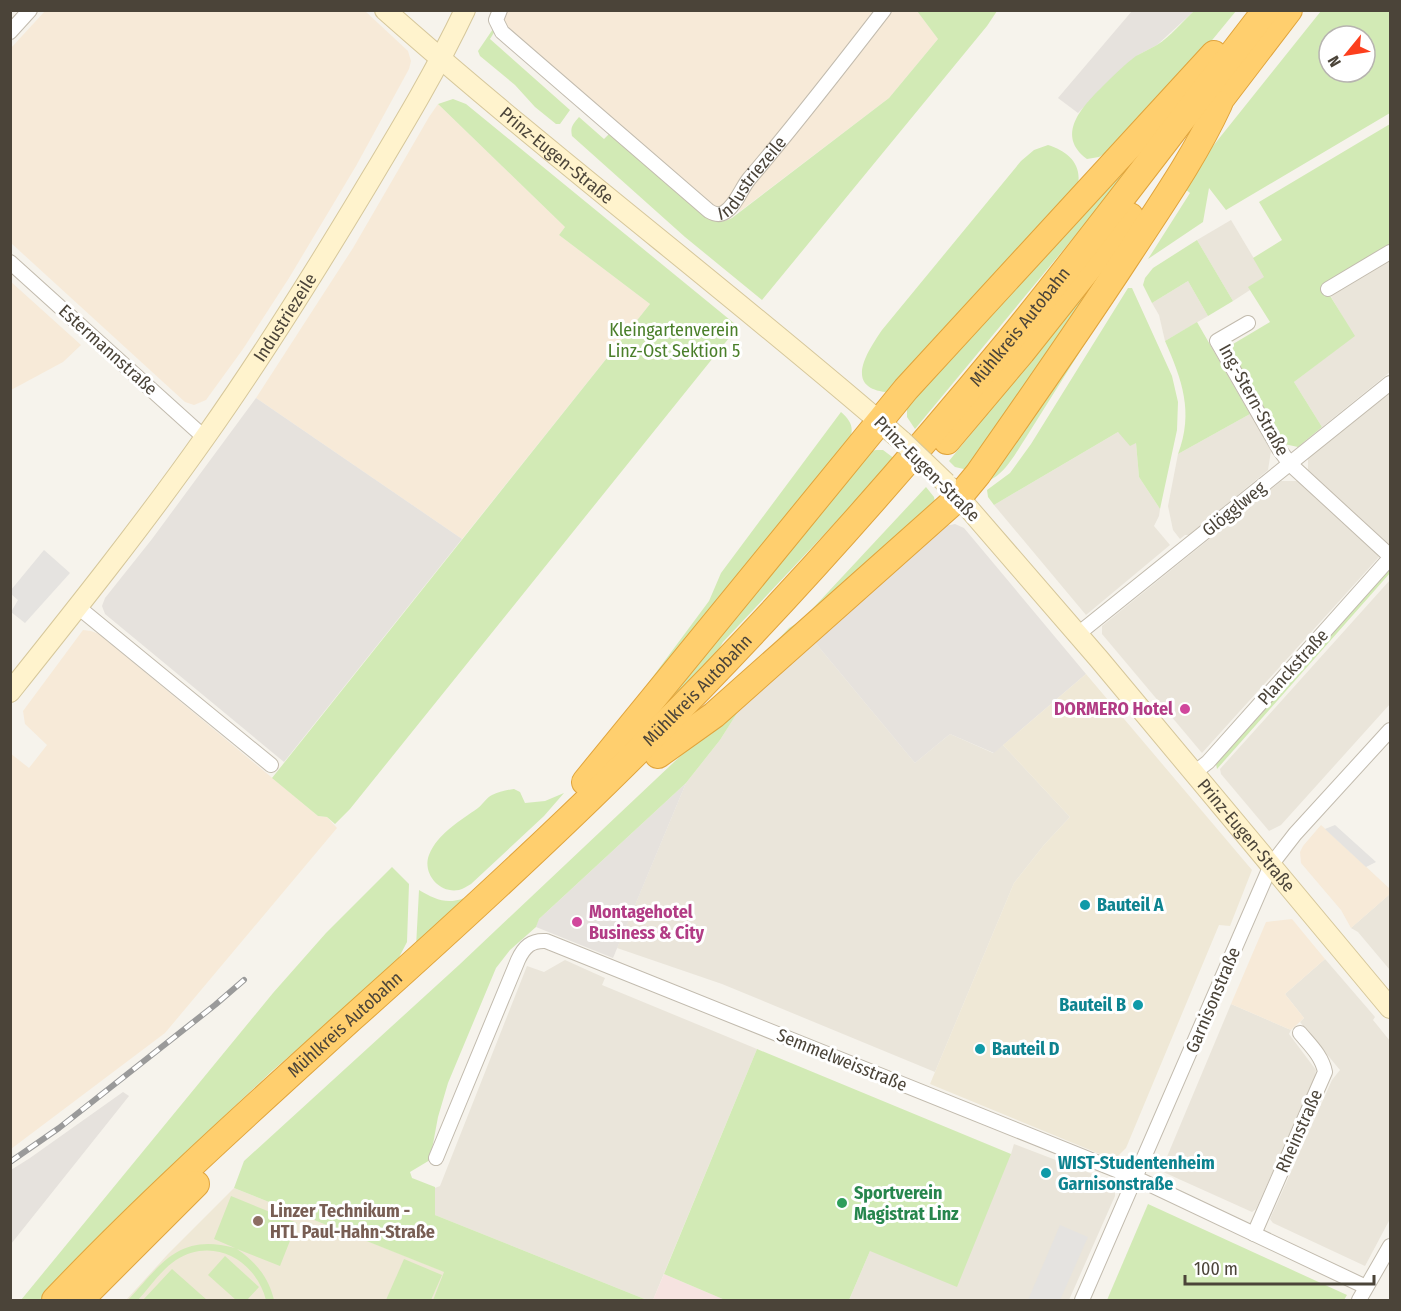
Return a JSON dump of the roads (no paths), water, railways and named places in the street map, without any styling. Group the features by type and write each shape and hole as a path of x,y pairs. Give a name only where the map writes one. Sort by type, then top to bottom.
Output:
{"highway":[{"path":"554,833 579,790 906,389 1222,44 1265,10"},
{"name":"Mühlkreis Autobahn","path":"55,1300 201,1156 554,833 652,738 730,657 871,502 1008,342 1265,10"},
{"name":"Mühlkreis Autobahn","path":"80,1300 190,1190 504,904 658,755 805,601 969,416 1057,309 1289,10"},
{"path":"658,755 714,715 952,490 978,474 1174,185 1203,140 1222,96"}],"main road":[{"name":"Prinz-Eugen-Straße","path":"385,10 698,272 856,400 952,490 1078,634 1390,1008"},
{"name":"Industriezeile","path":"10,692 124,549 205,438 302,294 441,59 465,10"}],"street":[{"path":"10,32 30,10"},
{"name":"Industriezeile","path":"500,10 496,20 502,32 709,211 717,215 732,206 746,184 804,114 884,10"},
{"path":"1329,289 1390,252"},
{"name":"Estermannstraße","path":"10,261 205,438"},
{"name":"Ing.-Stern-Straße","path":"1248,323 1217,341 1279,449 1290,464 1390,557"},
{"name":"Glögglweg","path":"1078,634 1390,383"},
{"name":"Planckstraße","path":"1194,773 1208,762 1390,557"},
{"path":"78,607 271,765"},
{"name":"Garnisonstraße","path":"1082,1300 1271,865 1295,834 1390,730"},
{"name":"Semmelweisstraße","path":"436,1158 522,950 537,940 555,944 1136,1178 1366,1287"},
{"name":"Rheinstraße","path":"1254,1234 1324,1072 1318,1055 1300,1033"},
{"path":"1359,1300 1390,1246"}],"railway":[{"path":"10,1162 59,1128 244,980"}],"place":[{"name":"DORMERO Hotel","path":"1185,709"},
{"name":"Bauteil A","path":"1085,905"},
{"name":"Montagehotel Business & City","path":"577,922"},
{"name":"Bauteil B","path":"1138,1005"},
{"name":"Bauteil D","path":"980,1049"},
{"name":"WIST-Studentenheim Garnisonstraße","path":"1046,1173"},
{"name":"Sportverein Magistrat Linz","path":"842,1203"},
{"name":"Linzer Technikum - HTL Paul-Hahn-Straße","path":"258,1221"}],"park label":[{"name":"Kleingartenverein Linz-Ost Sektion 5","path":"674,340"}]}
